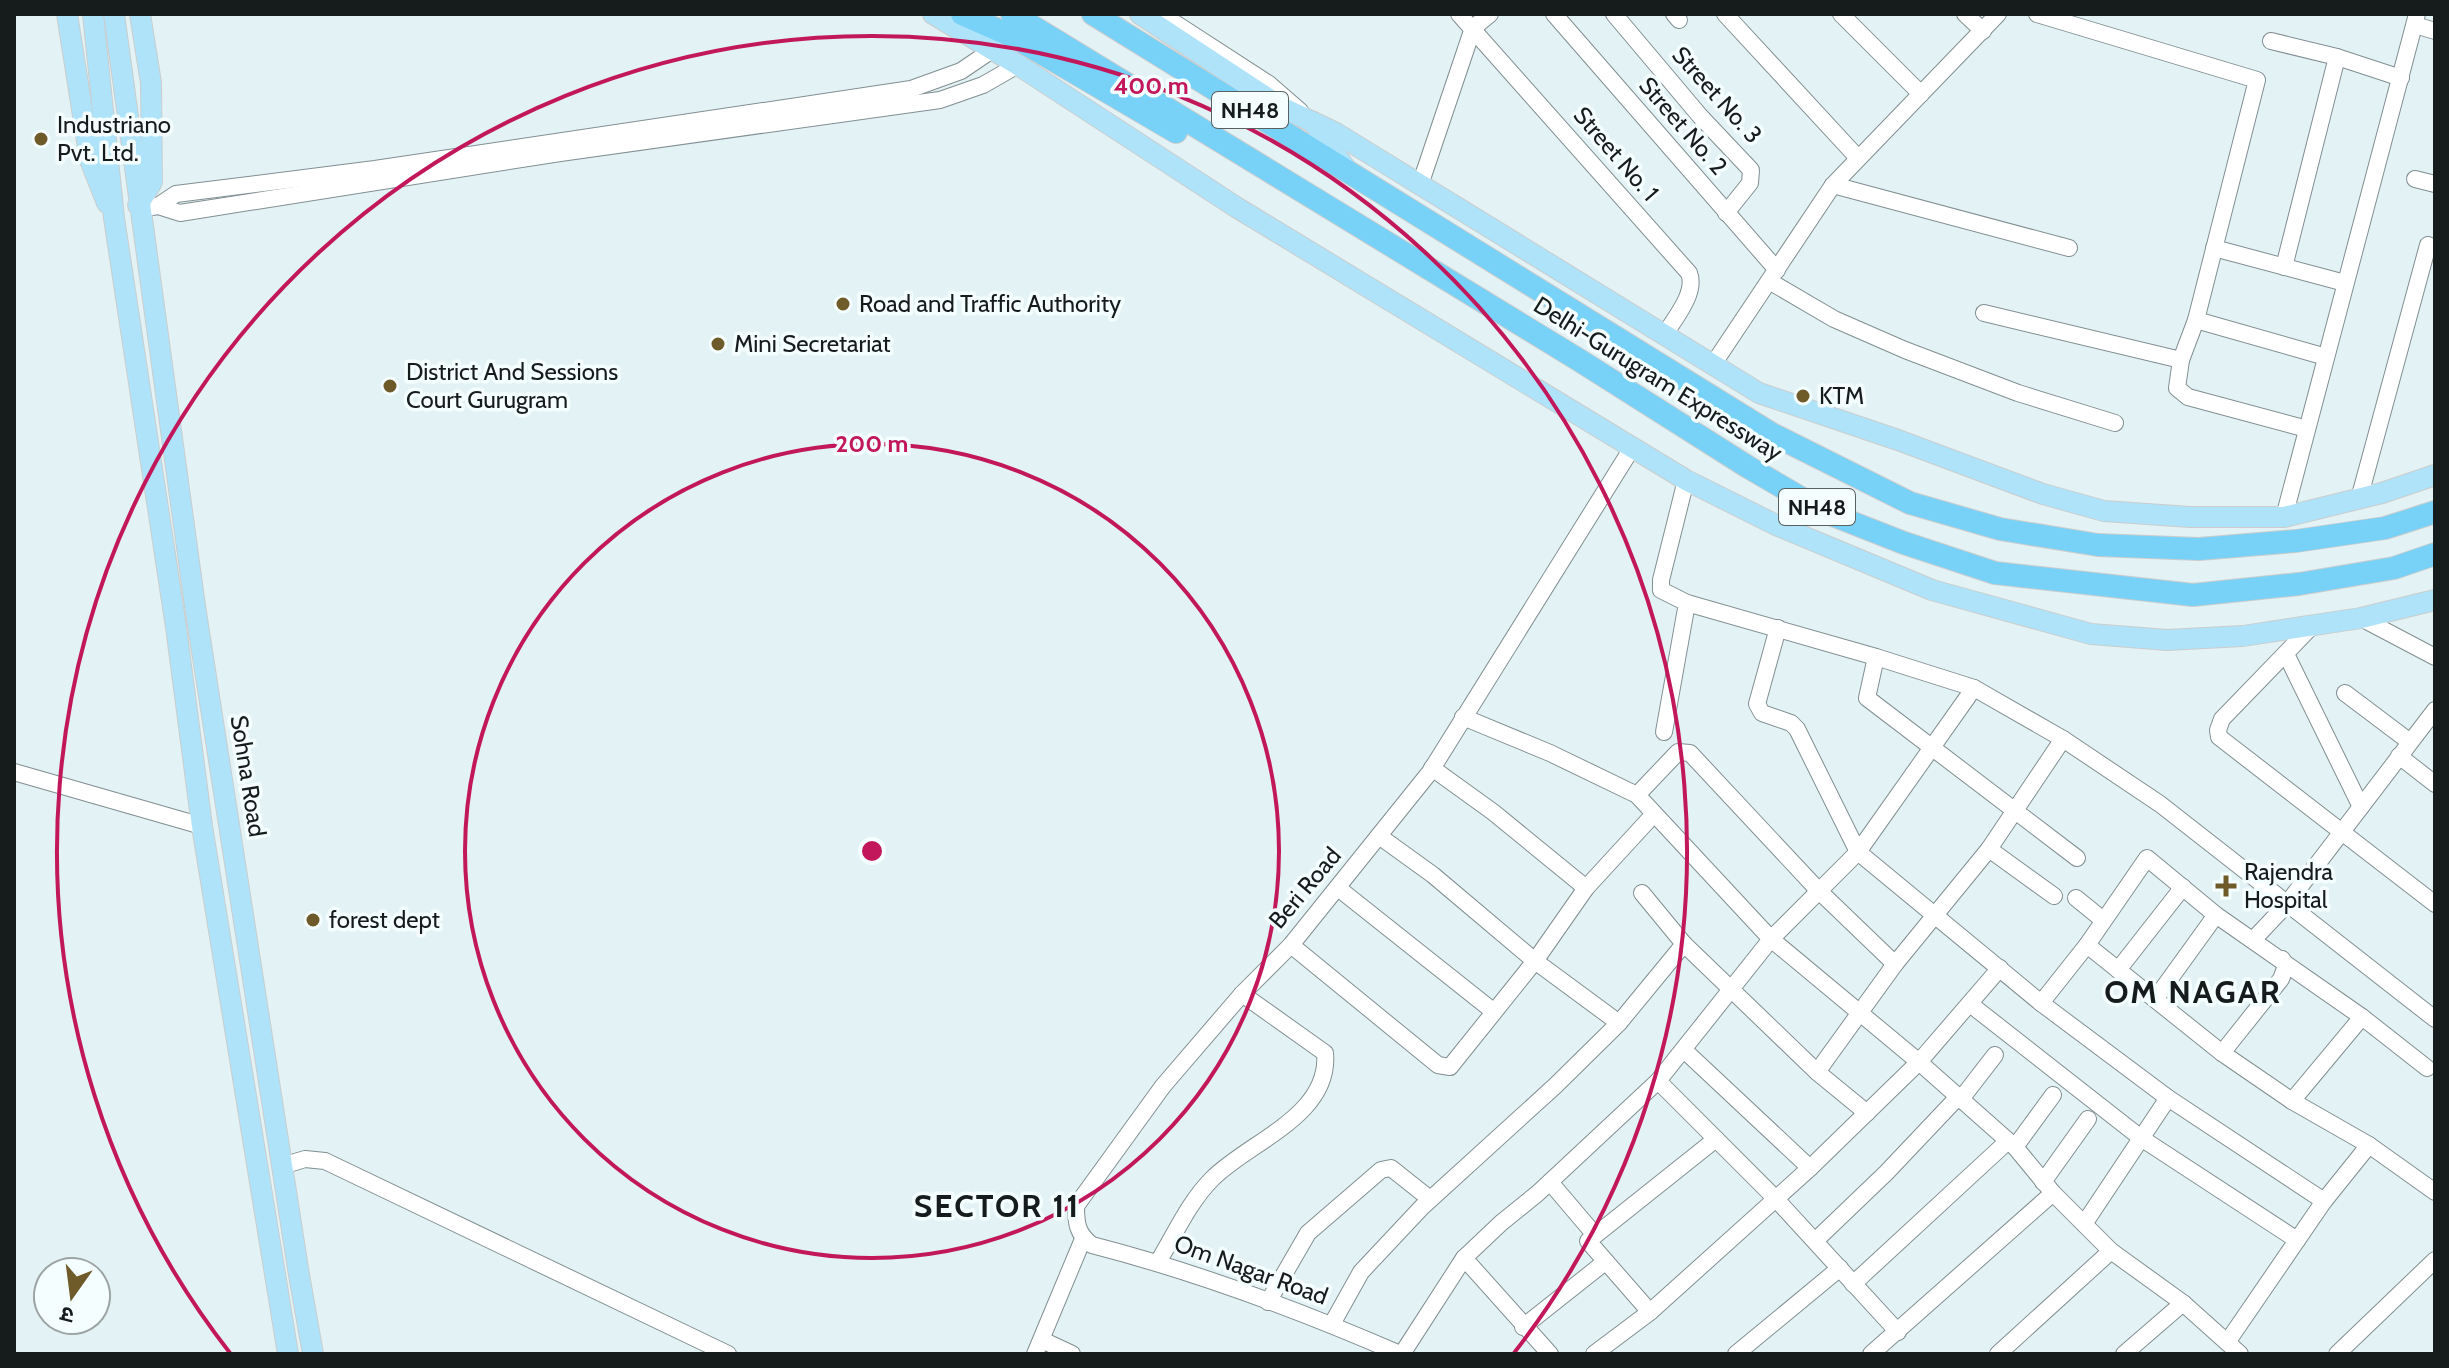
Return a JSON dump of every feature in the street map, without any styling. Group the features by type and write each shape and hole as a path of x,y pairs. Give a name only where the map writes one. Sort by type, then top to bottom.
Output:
{"highway":[{"path":"962,14 1014,37 1190,140 1276,176"},
{"name":"Delhi-Gurugram Expressway","path":"1012,14 1825,512 1904,543 1995,573 2193,595 2299,584 2380,570 2435,554"},
{"name":"Delhi-Gurugram Expressway","path":"1093,14 1772,434 1910,503 2000,529 2070,541 2199,549 2296,541 2385,528 2435,512"}],"main road":[{"path":"67,14 90,160 114,218"},
{"path":"93,14 114,218"},
{"name":"Sohna Road","path":"114,14 145,207 195,606 313,1354"},
{"path":"140,14 151,83 152,182 145,207"},
{"path":"933,14 1018,65 1236,207 1686,480 1776,525 1932,590 2091,634 2167,640 2243,636 2361,618 2435,600"},
{"path":"1140,14 1281,107 1336,133 1712,366 1772,397 1997,478 2104,511 2190,517 2284,517 2359,499 2435,475"},
{"path":"1313,122 1346,169"},
{"name":"Sohna Road","path":"114,218 175,617 202,826 288,1354"}],"street":[{"path":"1161,14 1269,84 1313,122"},
{"name":"Street No. 1","path":"1459,14 1689,273 1692,280 1688,294 1664,336"},
{"path":"1420,185 1473,28 1490,14"},
{"name":"Street No. 2","path":"1554,14 1726,213 1773,276 1834,319 1905,350 2018,393 2115,423"},
{"name":"Street No. 3","path":"1614,14 1700,116 1751,170 1750,183 1726,213"},
{"path":"1725,14 1858,158"},
{"path":"1841,14 1921,94"},
{"path":"1965,14 1983,31"},
{"path":"1712,366 1833,185 1998,14"},
{"path":"2037,14 2257,80 2196,320 2181,360 2177,388 2188,397 2307,429"},
{"path":"2284,517 2415,17 2435,31"},
{"path":"2271,41 2337,57 2401,78"},
{"path":"145,207 176,194 375,169 911,89 961,71 992,50"},
{"path":"2284,267 2337,57"},
{"path":"145,207 180,213 560,153 940,100 983,85 1018,65"},
{"path":"2415,179 2435,184"},
{"path":"1833,185 2069,248"},
{"path":"2359,499 2428,245"},
{"path":"2214,248 2345,283"},
{"path":"1984,313 2181,360"},
{"path":"2196,320 2326,357"},
{"name":"Beri Road","path":"1038,1347 1083,1239 1076,1226 1076,1206 1163,1086 1242,994 1291,945 1432,768 1632,448"},
{"path":"1686,480 1660,586 1665,593 1687,603 1974,688 2063,739 2160,804 2435,1019"},
{"path":"1664,732 1687,603"},
{"path":"2361,618 2435,657"},
{"path":"2313,625 2222,719 2219,737 2435,904"},
{"path":"1778,628 1757,704 1762,713 1791,723 1797,729 1858,852 2041,1003 2168,1098 2324,1201"},
{"path":"2286,654 2361,807"},
{"path":"1876,657 1867,698 2077,858"},
{"path":"1401,1354 1464,1258 1658,1081 1771,939 1858,852 1974,688"},
{"path":"2345,693 2410,742"},
{"path":"2253,940 2286,905 2434,713"},
{"path":"1463,717 1550,753 1637,795 1771,939 2012,1144 2048,1187 2111,1251 2183,1303 2240,1354"},
{"path":"1817,1072 1895,964 1989,849 2063,739"},
{"path":"1637,795 1678,752 1690,753 1818,890 1895,964"},
{"path":"2399,756 2435,784"},
{"path":"1432,768 1493,812 1586,888"},
{"path":"14,772 202,826"},
{"path":"1291,945 1438,1065 1453,1066 1535,961 1586,888 1654,814"},
{"path":"1379,836 1433,875 1535,961 1619,1023"},
{"path":"1989,849 2054,896"},
{"path":"2041,1003 2087,945 2147,858 2216,915 2362,1017 2427,1068"},
{"path":"2118,970 2183,887"},
{"path":"1338,888 1493,1011"},
{"path":"1642,893 1684,944 1732,991 1817,1072 1867,1113"},
{"path":"2076,898 2103,920"},
{"path":"2156,998 2216,915"},
{"path":"1332,1324 1361,1272 1430,1199 1555,1086 1619,1023 1684,944"},
{"path":"2087,945 2222,1053 2292,1101 2369,1145 2435,1192"},
{"path":"2222,1053 2281,979 2286,966 2282,959"},
{"path":"1594,1354 1650,1312 1810,1168 1919,1062 2000,968"},
{"path":"1158,1262 1200,1192 1214,1176 1263,1143 1313,1099 1322,1084 1327,1067 1325,1053 1242,994"},
{"path":"1970,1004 2141,1138 2297,1240"},
{"path":"2292,1101 2362,1017"},
{"path":"1684,1050 1810,1168"},
{"path":"1815,1241 1959,1098 1995,1055"},
{"path":"1658,1081 1775,1198 1898,1332"},
{"path":"1853,1284 2012,1144 2053,1095"},
{"path":"2084,1224 2168,1098"},
{"path":"1871,1354 1898,1332 2048,1187 2088,1119"},
{"path":"1650,1312 1589,1243 1716,1139"},
{"path":"2228,1341 2324,1201 2369,1145"},
{"path":"282,1166 305,1159 325,1161 728,1354"},
{"path":"1268,1302 1308,1233 1381,1170 1391,1168 1430,1199"},
{"path":"1550,1182 1595,1235"},
{"name":"Om Nagar Road","path":"1083,1239 1092,1245 1158,1262 1332,1324 1401,1354"},
{"path":"1998,1354 2111,1251"},
{"path":"1464,1258 1550,1354"},
{"path":"2337,1354 2435,1260"},
{"path":"1523,1327 1605,1262"},
{"path":"1736,1354 1840,1268"},
{"path":"2124,1354 2183,1303"},
{"path":"1038,1347 1072,1354"}],"place":[{"name":"Industriano Pvt. Ltd.","path":"41,139"},
{"name":"Road and Traffic Authority","path":"843,304"},
{"name":"Mini Secretariat","path":"718,344"},
{"name":"District And Sessions Court Gurugram","path":"390,386"},
{"name":"KTM","path":"1803,396"},
{"name":"Rajendra Hospital","path":"2226,886"},
{"name":"forest dept","path":"313,920"}],"district":[{"name":"OM NAGAR","path":"2193,992"},
{"name":"SECTOR 11","path":"997,1206"}]}
